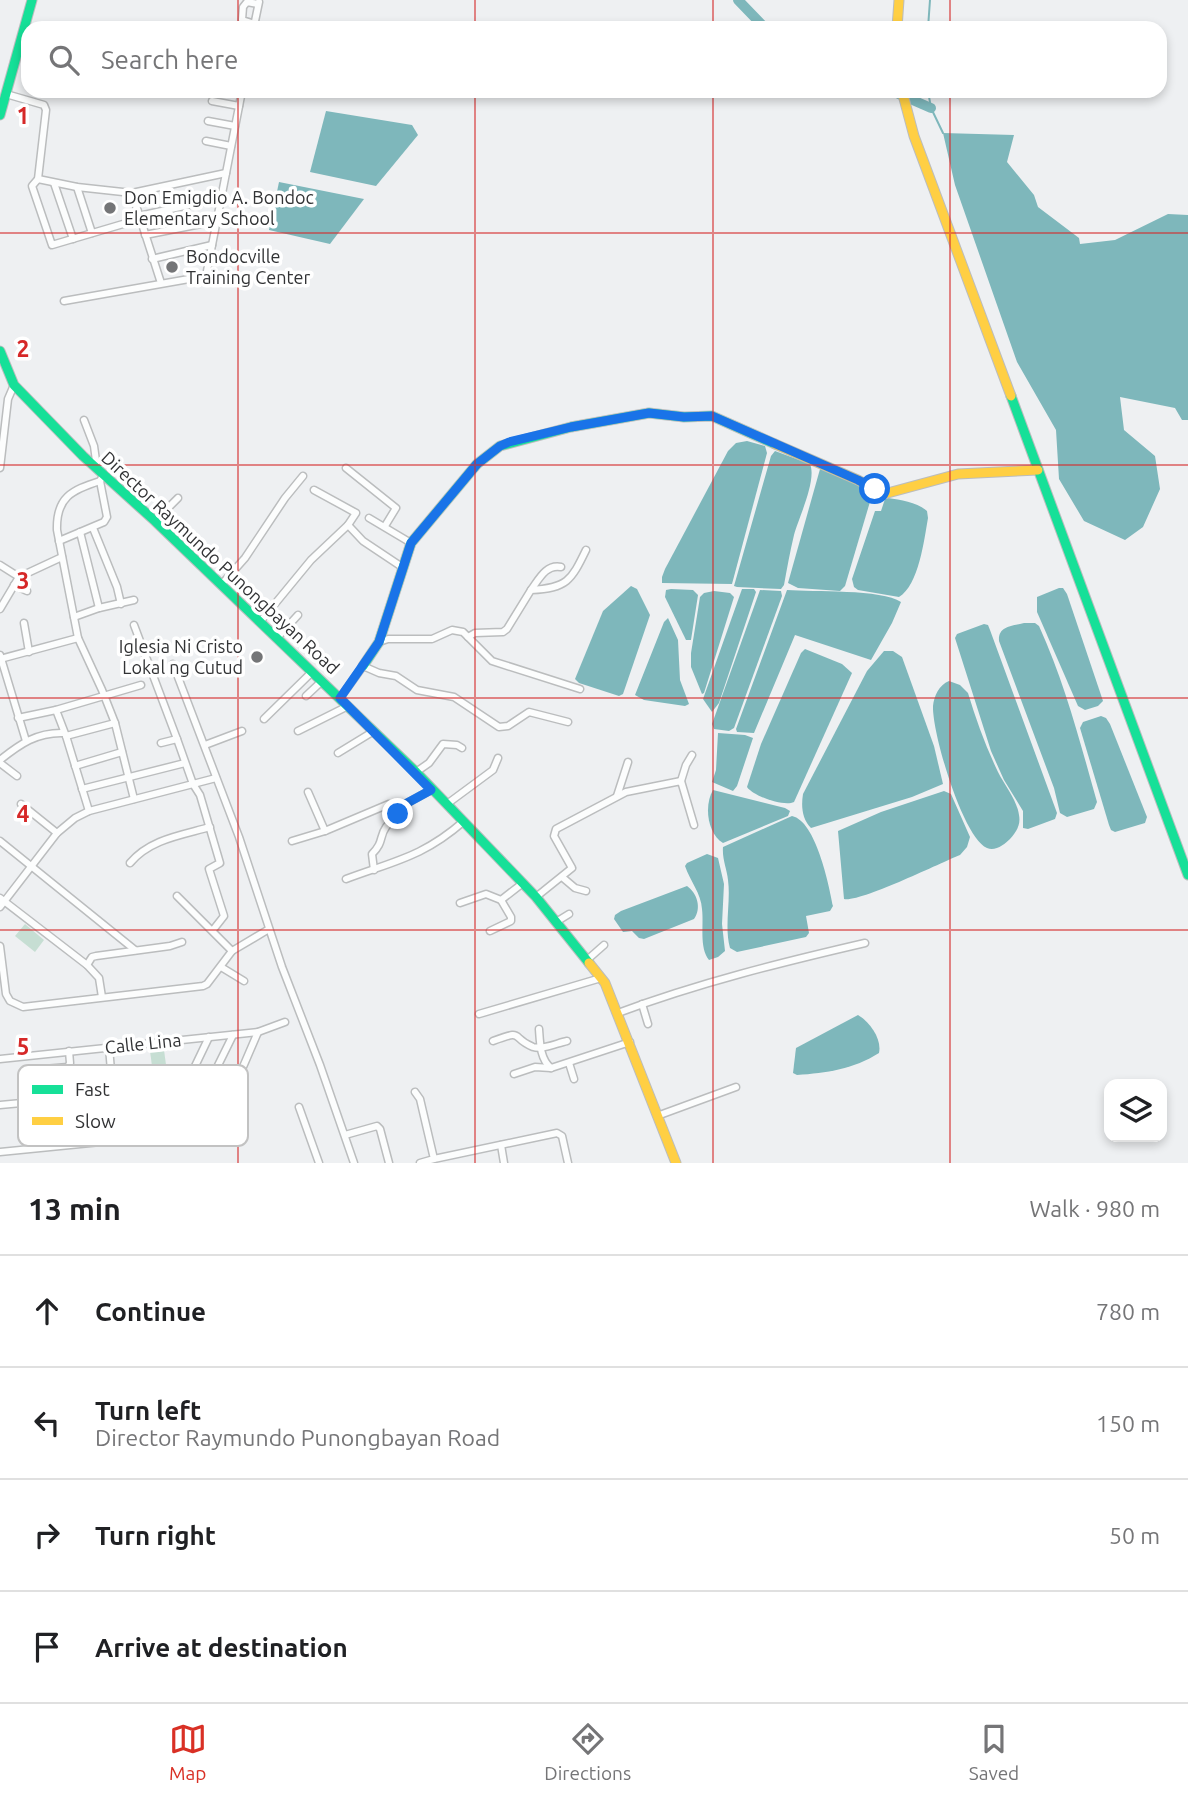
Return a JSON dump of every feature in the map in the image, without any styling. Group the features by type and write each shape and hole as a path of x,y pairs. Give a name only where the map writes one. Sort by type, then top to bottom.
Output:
{"street":[{"path":"26,21 32,0"},
{"path":"898,21 899,0"},
{"path":"244,21 243,7 247,2 259,2 255,21"},
{"path":"0,115 21,40"},
{"path":"6,94 21,98"},
{"path":"22,98 44,105 46,110 38,180"},
{"path":"64,301 206,276 241,98"},
{"path":"903,98 914,136 1188,875"},
{"path":"212,101 239,106"},
{"path":"208,121 235,126"},
{"path":"206,141 231,146"},
{"path":"221,198 139,218 52,245 32,188 33,183 38,180 132,193 226,173"},
{"path":"54,183 73,239"},
{"path":"77,187 92,233"},
{"path":"132,193 161,283"},
{"path":"145,235 216,221"},
{"path":"152,259 212,245"},
{"name":"Director Raymundo Punongbayan Road","path":"0,351 14,385 101,474 155,521 340,698 536,897 601,978 630,1042 676,1163"},
{"path":"0,468 8,399 14,385"},
{"path":"340,698 379,642 411,543 460,482 492,451 509,442 571,427 649,413 684,417 712,416 884,494 958,474 1038,470"},
{"path":"59,541 100,525 107,517 101,474 85,420"},
{"path":"346,468 396,508 385,526"},
{"path":"101,474 67,495 57,514 59,541 78,638 115,723 134,799"},
{"path":"220,585 245,558 303,476"},
{"path":"260,622 311,560 348,525 356,513 314,489"},
{"path":"155,521 178,498"},
{"path":"369,518 411,543"},
{"path":"348,525 363,541 402,567"},
{"path":"93,528 117,587 121,604"},
{"path":"80,533 99,608"},
{"path":"531,590 555,588 566,583 586,550"},
{"path":"0,609 19,577 62,557"},
{"path":"0,565 19,577"},
{"path":"468,637 475,633 503,632 507,629 531,590 548,569 561,566"},
{"path":"14,585 27,591"},
{"path":"74,617 134,600"},
{"path":"277,638 298,615"},
{"path":"24,623 29,652"},
{"path":"134,625 193,784 200,795 220,863 209,869 224,916 213,930"},
{"path":"379,642 388,639 432,639 452,630 463,632 492,661 580,689"},
{"path":"26,741 1,657 78,638"},
{"path":"173,664 239,837 269,929 354,1163"},
{"path":"363,666 396,676 416,690 454,697 499,727 508,726 529,712 568,722"},
{"path":"264,719 312,672"},
{"path":"306,696 322,681"},
{"path":"18,718 105,698 141,685"},
{"path":"299,731 348,706"},
{"path":"56,710 89,811"},
{"path":"17,776 0,762 26,741 48,733 65,735 115,723"},
{"path":"205,745 242,731"},
{"path":"338,753 373,731"},
{"path":"161,743 177,739"},
{"path":"415,772 429,763 443,744 462,748"},
{"path":"75,766 122,752"},
{"path":"692,755 681,780 694,825"},
{"path":"447,804 493,771 498,758"},
{"path":"617,796 628,762"},
{"path":"82,789 185,763"},
{"path":"102,997 101,982 87,965 1,902 57,833 75,818 89,811 216,778"},
{"path":"536,897 572,867 554,836 556,829 617,796 681,780"},
{"path":"398,808 431,790"},
{"path":"308,792 325,831"},
{"path":"21,804 57,833"},
{"path":"292,841 325,831 389,804 398,808"},
{"path":"374,870 372,854 380,845 384,829 397,817 398,808"},
{"path":"345,879 428,849 464,821"},
{"path":"130,863 138,853 149,846 210,827"},
{"path":"0,841 135,950"},
{"path":"562,877 575,888 586,891"},
{"path":"501,900 523,883"},
{"path":"460,903 486,894 501,900 511,921 490,930"},
{"path":"177,896 232,951"},
{"path":"556,922 569,914"},
{"path":"0,946 6,994 10,1001 23,1007 203,986 232,951 269,929"},
{"path":"87,965 92,957 96,956 170,947 182,942"},
{"path":"618,1013 726,979 865,943"},
{"path":"587,960 604,945"},
{"path":"221,967 244,981"},
{"path":"479,1014 601,978"},
{"path":"642,1004 648,1024"},
{"name":"Calle Lina","path":"0,1059 258,1032 285,1022"},
{"path":"539,1029 540,1048 551,1068"},
{"path":"243,1065 258,1032"},
{"path":"493,1041 516,1034 532,1046 540,1048 567,1041"},
{"path":"218,1065 233,1035"},
{"path":"195,1065 209,1037"},
{"path":"514,1074 535,1068 551,1068 630,1042"},
{"path":"109,1047 110,1065"},
{"path":"69,1051 69,1065"},
{"path":"569,1063 574,1079"},
{"path":"657,1116 736,1087"},
{"path":"415,1092 420,1099 434,1159"},
{"path":"0,1105 18,1103"},
{"path":"299,1107 320,1163"},
{"path":"345,1135 377,1126 389,1163"},
{"path":"420,1163 557,1133 562,1136 568,1163"},
{"path":"501,1145 504,1163"},
{"path":"0,1152 70,1146"},
{"path":"454,1154 457,1163"}],"green space":[{"path":"25,924 44,940 35,952 15,936"},
{"path":"164,1050 166,1065 152,1065 150,1051"}],"water":[{"path":"326,111 412,125 418,135 376,186 310,172"},
{"path":"943,133 1014,135 1007,162 1034,195 1038,207 1079,238 1080,244 1115,240 1168,214 1188,215 1188,420 1182,420 1175,408 1120,397 1124,430 1155,456 1160,489 1143,527 1125,540 1084,521 1059,479 1056,430 1017,362 955,185"},
{"path":"279,182 364,199 330,244 269,230"},
{"path":"747,441 765,446 767,453 732,584 662,583 665,569 728,451 736,443"},
{"path":"775,451 810,464 812,471 794,535 784,585 781,589 737,587 734,586 771,456"},
{"path":"820,469 860,486 872,495 845,586 840,591 798,588 788,583"},
{"path":"885,499 919,505 927,511 928,518 916,573 906,591 899,597 858,590 852,579 875,511 881,511"},
{"path":"631,586 637,589 650,615 623,694 619,696 579,683 575,679 603,611"},
{"path":"1063,588 1067,594 1103,701 1098,706 1085,710 1078,706 1037,612 1037,597"},
{"path":"742,589 754,589 756,592 719,703 712,712 703,699"},
{"path":"666,590 693,590 698,595 691,640 686,640 665,597"},
{"path":"760,590 781,591 782,596 734,728 729,731 714,729 712,724"},
{"path":"787,590 863,593 901,602 871,660 795,635 754,733 737,732 736,729"},
{"path":"704,593 730,593 734,597 702,694 691,667 691,653 700,597"},
{"path":"668,618 678,640 680,680 689,704 685,706 644,700 635,695 664,622"},
{"path":"1024,623 1035,623 1039,626 1057,669 1097,802 1094,809 1067,817 1060,813 1054,788 999,641 1003,630"},
{"path":"988,625 990,630 1057,813 1055,819 1028,829 1023,828 1023,811 1004,780 991,751 955,638 957,634"},
{"path":"805,649 842,664 852,673 794,802 776,802 747,787 761,744"},
{"path":"884,651 893,651 902,657 934,746 943,784 912,797 811,828 803,812 803,794 867,671"},
{"path":"949,681 960,685 968,693 989,753 1018,809 1019,822 1016,831 1008,841 996,848 987,848 968,825 943,760 933,706 938,691"},
{"path":"1101,716 1110,724 1147,817 1145,823 1115,832 1109,825 1080,728 1083,722"},
{"path":"718,733 753,738 733,791 712,782 716,770"},
{"path":"713,790 790,811 788,816 723,843 710,826 708,811"},
{"path":"944,791 951,794 970,837 967,847 960,855 882,889 844,899 838,831 881,812"},
{"path":"792,816 808,829 814,841 825,870 833,906 830,911 806,916 809,933 806,937 737,952 730,948 728,940 729,888 723,847"},
{"path":"707,854 718,858 724,884 722,924 725,951 709,960 703,943 701,903 685,866"},
{"path":"687,886 697,901 698,910 694,919 644,939 632,931 623,932 614,919 621,911"},
{"path":"858,1015 874,1031 879,1042 879,1053 840,1069 797,1075 793,1073 796,1048"}],"waterway":[{"path":"738,0 758,21"},
{"path":"928,21 930,0"},
{"path":"908,98 931,108"},
{"path":"929,98 943,133"}],"traffic: fast":[{"path":"26,21 32,0"},
{"path":"0,115 21,40"},
{"path":"0,351 14,385 83,456 155,521 416,772 536,897 589,963"},
{"path":"1011,396 1188,875"},
{"path":"363,666 379,642 411,543 477,464 500,446 571,427 649,413 684,417 712,416 775,444"}],"traffic: slow":[{"path":"898,21 899,0"},
{"path":"904,98 914,136 1011,396"},
{"path":"775,444 884,494 958,474 1038,470"},
{"path":"589,963 605,983 676,1163"}],"place":[{"name":"Don Emigdio A. Bondoc Elementary School","path":"110,208"},
{"name":"Bondocville Training Center","path":"172,267"},
{"name":"Iglesia Ni Cristo Lokal ng Cutud","path":"257,657"}],"route":[{"path":"398,814 398,808 431,790 340,698 379,642 411,543 460,482 500,446 533,435 649,413 684,417 712,416 875,489"}]}
